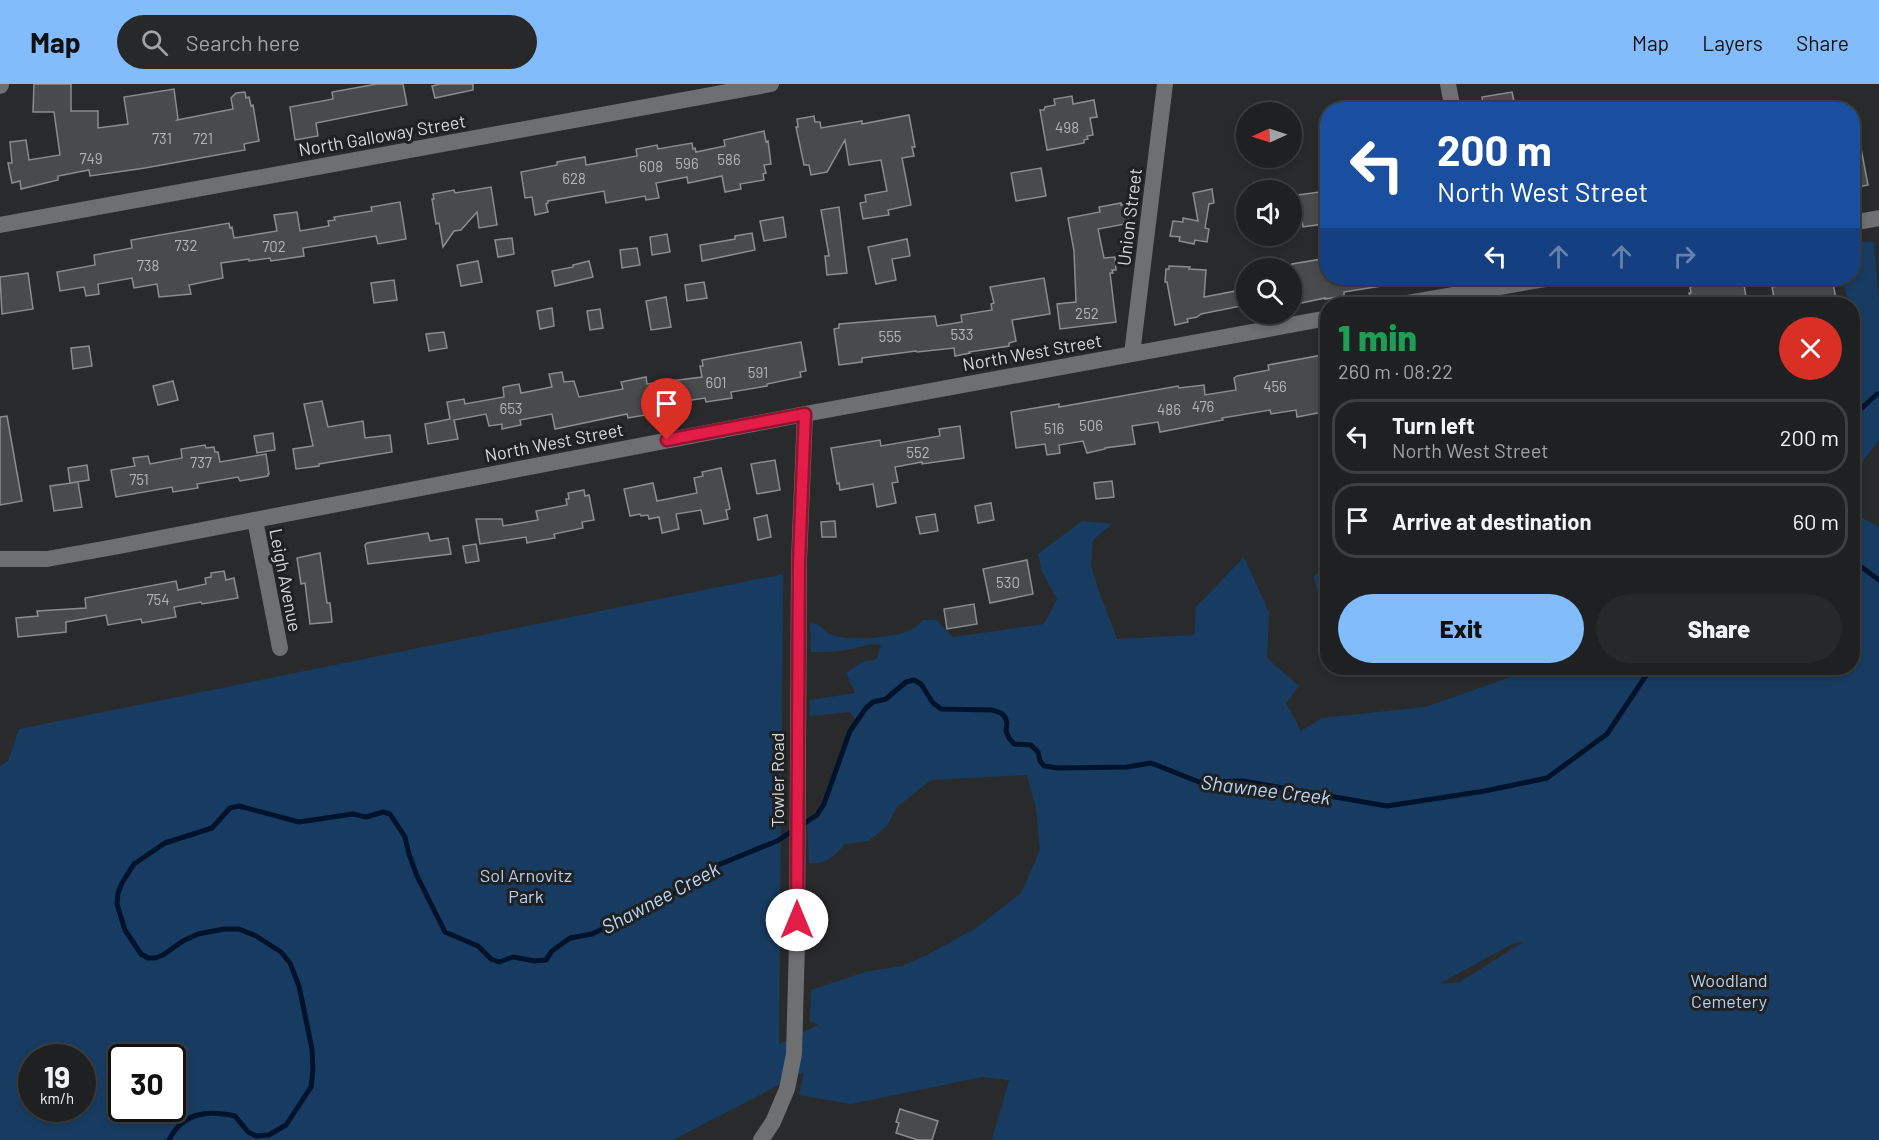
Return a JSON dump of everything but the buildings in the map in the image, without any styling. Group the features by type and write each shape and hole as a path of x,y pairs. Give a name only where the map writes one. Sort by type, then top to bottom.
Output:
{"street":[{"name":"North Galloway Street","path":"0,225 771,84"},
{"name":"Union Street","path":"1132,354 1165,84"},
{"path":"1448,84 1451,102"},
{"path":"1860,222 1879,218"},
{"path":"1430,297 1477,285"},
{"name":"North West Street","path":"0,559 48,559 805,414 1320,319"},
{"name":"Towler Road","path":"761,1140 782,1103 793,1065 797,954 799,561 805,414"},
{"name":"Leigh Avenue","path":"255,520 280,648"}],"green space":[{"path":"1860,241 1874,242 1879,301 1879,440 1860,465 1860,297 1847,297 1844,285 1860,285"},
{"path":"1860,517 1879,527 1879,1140 992,1140 1009,1080 982,1077 851,1104 799,1095 804,1072 673,1140 0,1140 0,766 8,761 19,729 783,574 779,1044 818,1025 810,1021 811,990 865,972 902,966 976,928 1021,893 1040,850 1036,808 1027,775 931,780 897,807 887,826 869,841 845,844 830,859 820,863 809,863 807,821 817,815 824,804 856,720 850,712 810,716 810,700 855,693 846,673 862,662 877,659 881,645 840,651 811,652 810,623 820,626 830,634 847,638 896,635 915,627 923,620 936,620 953,637 1044,624 1057,599 1042,572 1038,554 1082,521 1112,524 1093,540 1091,565 1117,639 1194,635 1196,607 1244,557 1269,613 1267,658 1299,686 1286,703 1301,731 1322,718 1425,707 1517,675 1860,675","holes":["1523,942 1460,982 1439,984 1514,943"]},
{"path":"1320,571 1320,591 1317,591 1314,576"}],"waterway":[{"path":"1860,410 1877,394"},
{"name":"Shawnee Creek","path":"1860,566 1879,580"},
{"name":"Shawnee Creek","path":"802,825 817,815 824,804 850,731 866,708 873,702 886,699 906,682 914,680 921,684 933,703 941,709 992,710 1001,713 1007,723 1006,731 1009,738 1014,744 1031,745 1038,752 1044,766 1058,768 1127,767 1151,763 1199,782 1243,781 1387,806 1485,791 1547,778 1607,734 1646,675"},
{"name":"Shawnee Creek","path":"169,1140 181,1124 189,1119 197,1115 215,1113 235,1116 248,1132 256,1136 269,1135 286,1125 311,1087 312,1049 299,986 290,963 281,952 256,936 239,929 224,929 198,934 163,955 148,958 141,954 125,930 117,904 122,883 134,864 165,843 212,828 230,808 239,806 299,822 353,814 366,817 383,812 390,814 405,837 417,876 445,932 478,946 491,959 499,962 513,957 535,961 546,960 552,951 570,938 592,934 684,888 701,872 777,841 794,830"}],"route":[{"path":"667,440 805,414 799,561 797,920"}],"park label":[{"name":"Sol Arnovitz Park","path":"526,885"},
{"name":"Woodland Cemetery","path":"1729,990"}]}
